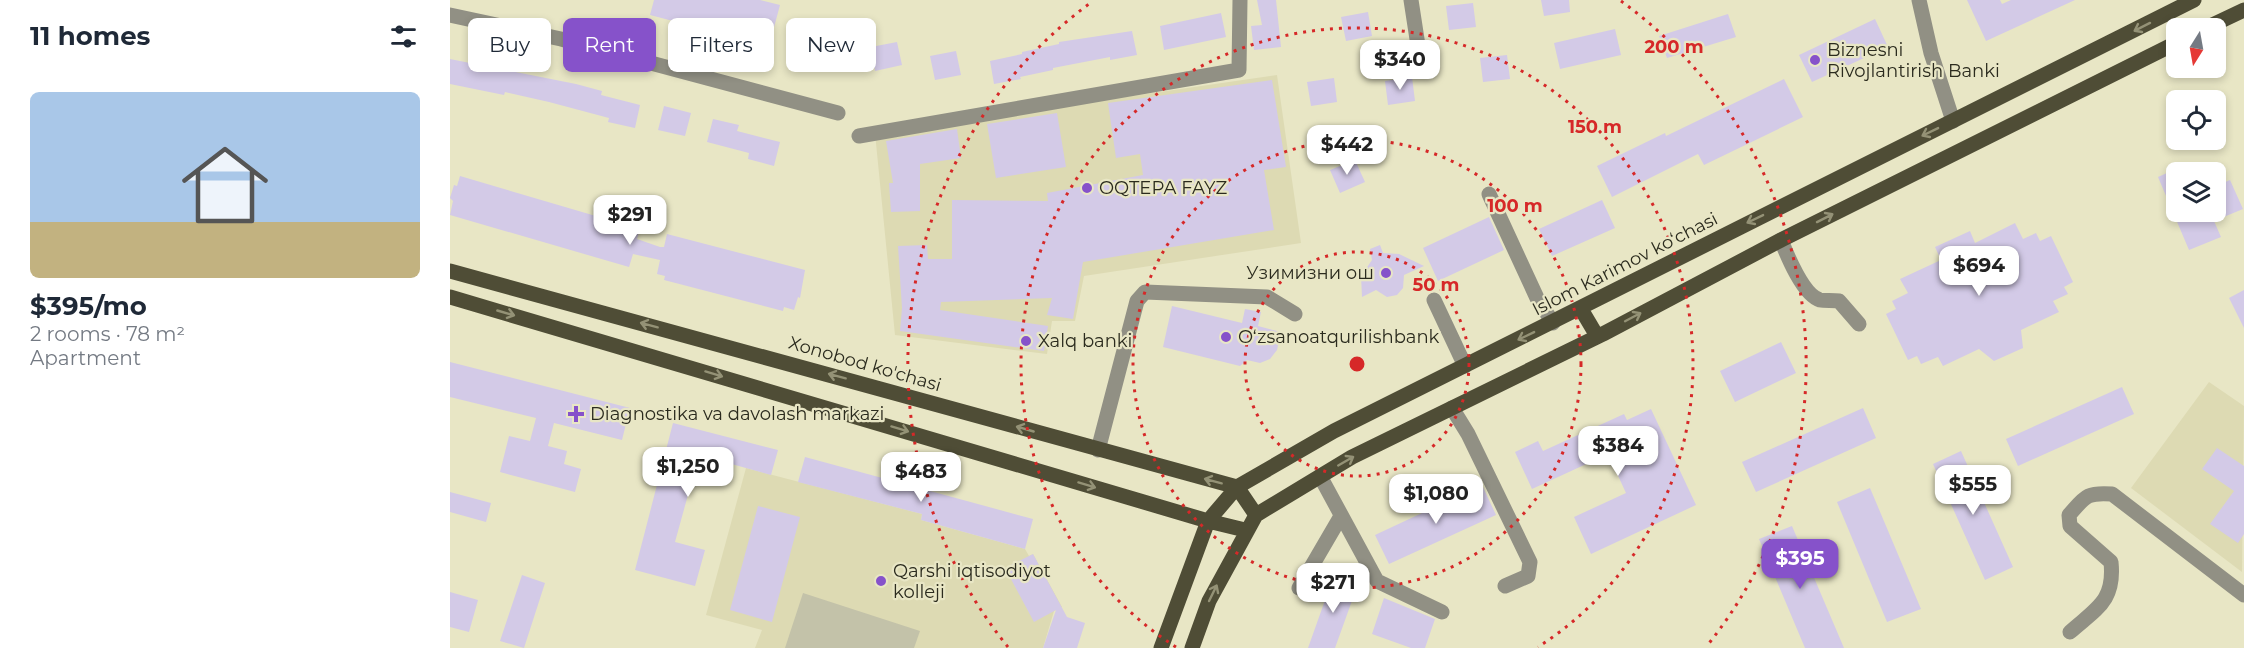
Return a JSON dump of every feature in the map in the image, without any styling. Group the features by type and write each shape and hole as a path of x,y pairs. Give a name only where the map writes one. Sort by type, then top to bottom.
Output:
{"main road":[{"name":"Islom Karimov ko‘chasi","path":"1161,648 1208,521 1237,487 1334,432 2194,0"},
{"path":"2226,18 2244,9"},
{"path":"1192,648 1209,601 1245,530 1256,515 1352,457 1597,336 1781,240 2166,48"},
{"name":"Xonobod ko'chasi","path":"450,271 1237,487"},
{"path":"450,297 1245,530"},
{"path":"1581,309 1597,336"},
{"path":"1237,487 1256,515"}],"street":[{"path":"859,136 1239,70 1240,0"},
{"path":"1412,0 1419,52"},
{"path":"1919,0 1931,53 1953,121"},
{"path":"450,15 561,39 838,114"},
{"path":"1489,194 1536,298 1553,323"},
{"path":"1781,240 1791,267 1810,293 1818,300 1839,300 1859,324"},
{"path":"1098,450 1137,301 1145,292 1267,297 1295,314"},
{"path":"1434,300 1465,366"},
{"path":"1452,408 1468,434 1530,562 1528,576 1505,586"},
{"path":"1320,476 1377,581 1442,612"},
{"path":"2070,632 2103,602 2113,582 2111,562 2070,526 2069,515 2086,496 2094,493 2112,494 2244,595"},
{"path":"1299,588 1341,516"}],"shaded area":[{"name":"OQTEPA FAYZ","path":"1277,75 1301,243 1084,276 1075,321 1052,321 1047,354 895,335 875,133"},
{"path":"2209,382 2244,406 2242,572 2131,488"},
{"name":"Qarshi iqtisodiyot kolleji","path":"746,468 922,514 921,520 1025,549 1029,556 1033,554 1062,607 1054,611 1043,648 755,648 762,630 706,615"}],"green space":[{"path":"803,593 920,631 914,648 785,648"}],"building":[{"path":"654,0 760,0 780,5 774,27 774,18 668,20 650,15"},
{"path":"1257,0 1276,0 1281,47 1254,50 1251,26 1262,25"},
{"path":"1541,0 1569,0 1570,12 1544,16"},
{"path":"1967,0 2000,0 2002,4 2011,0 2075,0 1986,41"},
{"path":"1473,3 1476,27 1449,30 1446,6"},
{"path":"1368,12 1372,36 1346,41 1341,17"},
{"path":"1221,13 1226,37 1164,50 1160,26"},
{"path":"1728,14 1736,37 1667,58 1659,36"},
{"path":"1875,19 1888,47 1812,82 1799,55"},
{"path":"1615,29 1621,55 1560,69 1554,43"},
{"path":"1132,31 1137,55 1110,60 1110,57 1053,68 1053,70 1020,77 1021,79 994,84 990,61 1059,44 1059,42"},
{"path":"897,42 902,65 876,71 876,46"},
{"path":"956,51 961,75 935,80 930,56"},
{"path":"1507,55 1510,79 1483,82 1480,58"},
{"path":"450,59 468,63 468,72 516,72 576,84 602,91 601,95 640,105 635,128 608,122 609,118 549,102 505,92 504,95 450,84"},
{"path":"1412,77 1415,101 1388,105 1385,81"},
{"path":"1334,78 1337,102 1311,106 1307,82"},
{"path":"1784,79 1803,117 1704,165 1698,154 1612,197 1597,166 1665,133 1666,136"},
{"path":"1272,80 1286,167 1264,170 1274,230 1083,262 1073,319 1047,315 1052,298 941,302 940,310 1048,326 1044,351 900,331 902,308 898,246 927,245 928,259 952,259 952,200 1048,201 1047,193 1143,175 1140,154 1116,158 1108,103"},
{"path":"664,106 691,113 685,136 658,130"},
{"path":"1057,113 1066,167 996,178 987,124"},
{"path":"713,119 739,125 737,131 780,142 774,166 748,159 749,153 707,142"},
{"path":"957,129 961,158 920,164 920,211 891,212 889,183 893,183 886,141"},
{"path":"1355,160 1365,182 1340,193 1330,170"},
{"path":"2166,173 2166,196 2158,177"},
{"path":"460,176 640,229 637,239 660,247 664,247 667,234 805,270 800,298 798,297 794,310 784,307 783,311 664,280 665,276 657,274 660,260 633,254 629,267 450,215 453,201 450,198"},
{"path":"2230,180 2243,209 2226,216 2226,182"},
{"path":"1602,200 1615,228 1552,256 1539,229"},
{"path":"1489,217 1504,250 1438,281 1423,248"},
{"path":"2177,222 2214,222 2221,237 2189,250"},
{"path":"2015,223 2023,239 2036,233 2040,241 2051,236 2073,282 2064,287 2068,294 2053,301 2059,312 2021,330 2023,348 1994,361 1979,349 1943,366 1938,357 1921,364 1917,356 1908,360 1886,314 1896,309 1892,301 1908,293 1900,279 1941,260 1935,247 1970,231 1975,243"},
{"name":"Узимизни ош","path":"1380,245 1383,253 1399,254 1424,266 1404,275 1403,288 1397,295 1387,297 1376,290 1362,297 1361,276 1372,260 1370,249"},
{"path":"2244,290 2244,328 2229,298"},
{"name":"Oʻzsanoatqurilishbank","path":"1172,306 1242,323 1245,309 1261,312 1258,326 1281,332 1277,350 1270,359 1260,363 1247,360 1240,366 1163,347"},
{"path":"1781,342 1796,373 1735,402 1720,371"},
{"path":"450,362 630,408 622,440 554,423 548,446 567,451 564,464 581,469 575,492 500,472 509,436 530,441 536,418 450,397"},
{"path":"2122,387 2134,414 2018,466 2006,439"},
{"path":"1863,408 1876,438 1756,492 1742,462"},
{"path":"1651,409 1696,505 1591,554 1574,517 1626,493 1608,454 1532,489 1515,452 1538,441 1543,451 1624,414 1627,420"},
{"path":"673,423 778,450 771,475 699,455 675,542 705,550 695,586 635,570"},
{"path":"2217,448 2244,466 2244,534 2238,543 2210,524 2234,491 2202,469"},
{"path":"1961,451 2013,567 1985,580 1933,464"},
{"path":"805,457 1033,519 1025,549 921,520 922,514 798,482"},
{"path":"1482,485 1496,515 1389,564 1375,535"},
{"path":"1870,488 1921,609 1887,622 1837,502"},
{"path":"450,492 491,503 486,522 450,512"},
{"path":"758,506 800,517 772,622 730,610"},
{"path":"1792,526 1844,648 1805,648 1759,539"},
{"path":"1033,554 1067,617 1085,623 1077,648 1043,648 1056,610 1034,622 1005,568"},
{"path":"522,575 545,583 524,648 500,641"},
{"path":"1334,575 1358,584 1335,648 1308,648"},
{"path":"450,592 478,600 469,632 450,627"},
{"path":"1384,598 1435,619 1425,648 1411,648 1372,634"}],"place":[{"name":"Biznesni Rivojlantirish Banki","path":"1815,60"},
{"name":"OQTEPA FAYZ","path":"1087,188"},
{"name":"Узимизни ош","path":"1386,273"},
{"name":"Oʻzsanoatqurilishbank","path":"1226,337"},
{"name":"Xalq banki","path":"1026,341"},
{"name":"Diagnostika va davolash markazi","path":"576,414"},
{"name":"Qarshi iqtisodiyot kolleji","path":"881,581"}]}
